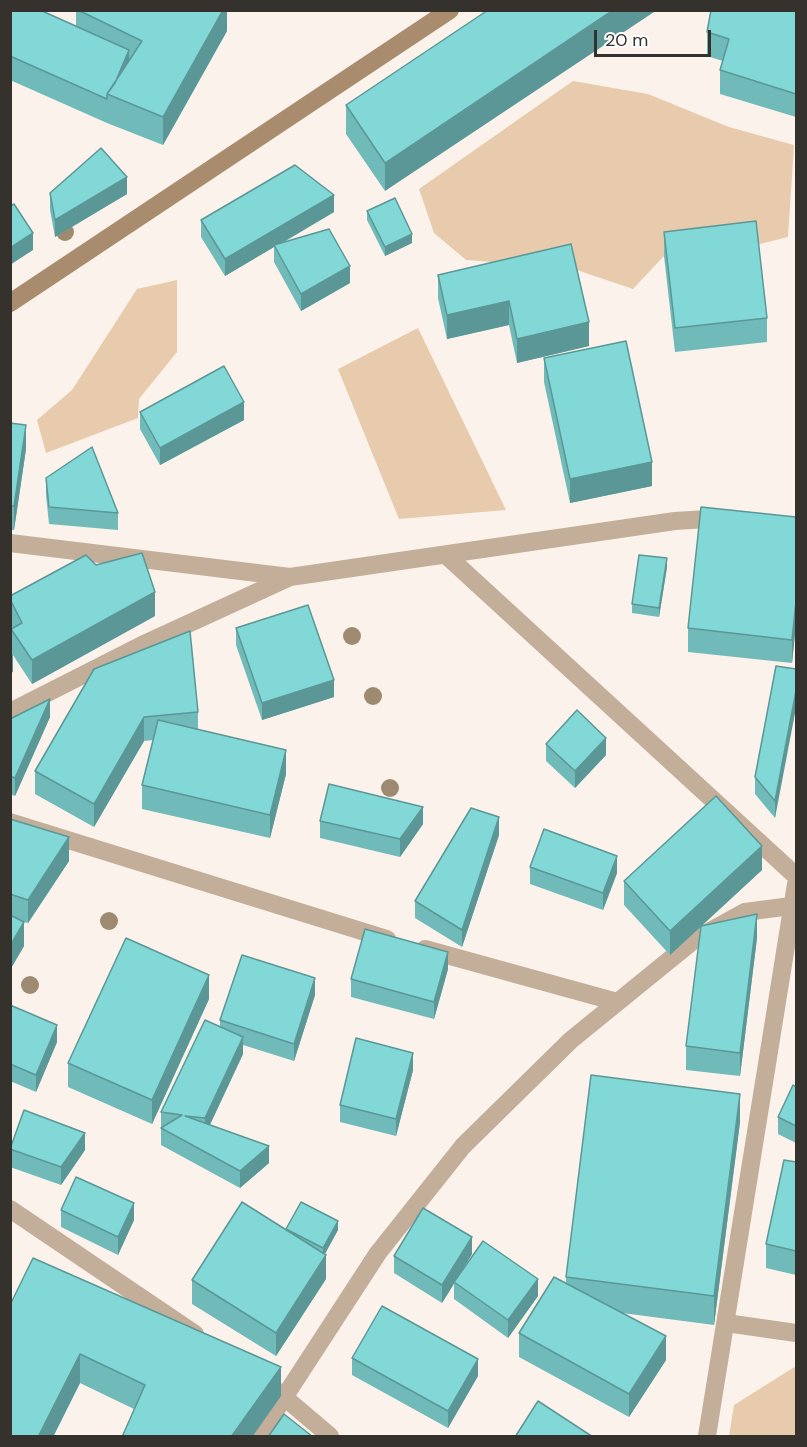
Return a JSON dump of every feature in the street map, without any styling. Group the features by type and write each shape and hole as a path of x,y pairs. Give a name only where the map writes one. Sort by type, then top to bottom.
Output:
{"main road":[{"path":"10,303 450,10"}],"street":[{"path":"10,543 290,576 675,521 739,518"},
{"path":"446,555 796,876"},
{"path":"10,712 142,645 290,576"},
{"path":"10,822 334,924 617,1002"},
{"path":"707,1437 796,884"},
{"path":"259,1437 378,1253 463,1146 571,1040 694,940 746,912 791,906"},
{"path":"10,1209 208,1343"},
{"path":"726,1323 796,1333"},
{"path":"267,1384 330,1437"}],"shaded area":[{"path":"573,81 648,94 729,127 794,145 788,237 756,245 664,256 633,289 571,268 466,260 434,233 419,189"},
{"path":"177,280 177,352 139,399 138,418 46,453 37,420 72,390 137,289"},
{"path":"418,328 506,510 399,519 338,369"},
{"path":"796,1366 796,1436 729,1436 734,1405"}],"building":[{"path":"10,10 40,10 129,50 115,83 107,94 107,99 10,56"},
{"path":"78,10 223,10 163,117 107,94 142,41"},
{"path":"488,10 613,10 385,163 346,105"},
{"path":"711,10 796,10 796,94 720,70 729,39 707,32"},
{"path":"101,148 127,177 55,220 50,193"},
{"path":"295,165 334,195 225,259 201,220"},
{"path":"395,198 412,234 385,247 367,211"},
{"path":"14,204 33,233 10,248 10,206"},
{"path":"756,221 767,318 675,328 664,232"},
{"path":"329,229 350,266 301,294 274,245"},
{"path":"571,244 589,322 517,339 509,301 447,315 438,275"},
{"path":"626,341 652,462 570,479 544,358"},
{"path":"224,366 244,402 160,448 140,412"},
{"path":"10,423 26,425 14,506 10,506"},
{"path":"92,447 118,513 49,507 46,478"},
{"path":"701,507 796,517 796,601 792,640 688,628"},
{"path":"142,553 155,592 32,660 11,629 22,623 10,596 86,555 96,565"},
{"path":"639,555 667,558 659,608 632,604"},
{"path":"308,605 334,680 262,703 236,628"},
{"path":"190,631 198,712 144,717 94,804 35,771 94,669"},
{"path":"776,666 796,669 796,691 775,801 755,777"},
{"path":"50,699 15,778 10,776 10,719"},
{"path":"577,710 606,738 575,771 546,744"},
{"path":"158,720 286,750 270,815 142,785"},
{"path":"329,784 423,807 400,839 320,821"},
{"path":"716,796 762,846 670,931 624,881"},
{"path":"471,808 499,817 462,930 415,901"},
{"path":"10,819 69,837 28,900 10,894"},
{"path":"544,829 617,856 603,893 530,867"},
{"path":"757,914 740,1053 686,1046 701,926"},
{"path":"10,915 24,922 10,946"},
{"path":"365,929 448,952 434,1002 351,979"},
{"path":"126,938 209,975 152,1100 68,1063"},
{"path":"242,955 315,978 294,1044 220,1020"},
{"path":"10,1005 57,1025 36,1075 10,1064"},
{"path":"205,1020 243,1037 205,1118 185,1116 269,1146 240,1171 161,1128 182,1115 161,1112"},
{"path":"356,1038 413,1053 396,1119 340,1105"},
{"path":"591,1075 740,1094 714,1296 566,1277"},
{"path":"793,1085 796,1087 796,1126 778,1117"},
{"path":"24,1110 85,1133 61,1167 10,1149"},
{"path":"784,1160 796,1162 796,1251 766,1244"},
{"path":"76,1177 134,1203 118,1237 61,1210"},
{"path":"242,1202 326,1255 276,1333 192,1280"},
{"path":"301,1202 338,1221 323,1248 286,1229"},
{"path":"423,1208 472,1237 442,1285 394,1256"},
{"path":"483,1241 538,1279 508,1320 454,1282"},
{"path":"33,1258 281,1367 231,1437 122,1437 145,1385 80,1354 38,1437 10,1437 10,1305"},
{"path":"554,1277 666,1336 629,1394 519,1333"},
{"path":"382,1306 478,1359 448,1411 352,1358"},
{"path":"538,1401 593,1437 515,1437"},
{"path":"284,1414 313,1437 268,1437"}]}
